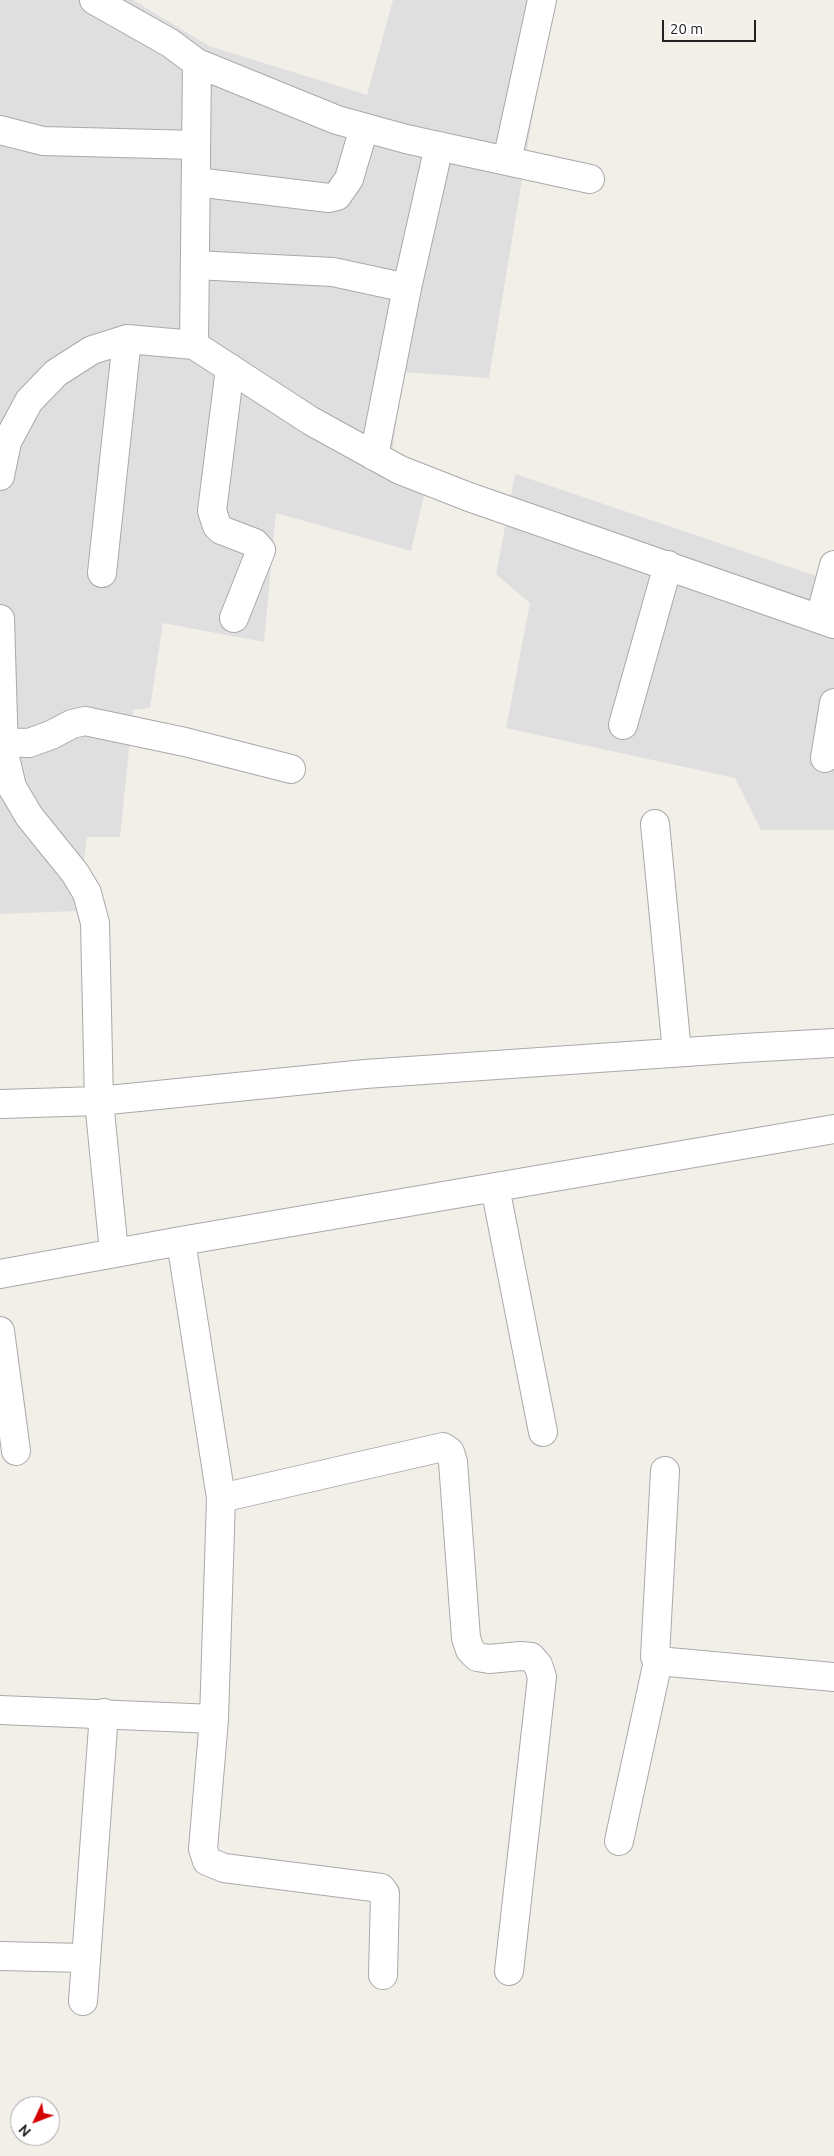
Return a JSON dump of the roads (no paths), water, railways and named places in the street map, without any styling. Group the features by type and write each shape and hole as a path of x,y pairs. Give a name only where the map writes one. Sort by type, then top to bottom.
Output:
{"street":[{"path":"94,0 170,43 196,63 337,120 439,146 590,178"},
{"path":"507,161 542,0"},
{"path":"194,345 196,63"},
{"path":"196,182 329,198 337,196 349,179 364,128"},
{"path":"0,130 43,141 196,145"},
{"path":"374,456 407,288 439,146"},
{"path":"195,265 333,272 407,288"},
{"path":"102,573 127,340"},
{"path":"0,476 7,442 29,401 56,372 92,350 127,340 194,345 311,421 400,470 469,497 827,621 834,566"},
{"path":"230,368 212,511 216,526 220,530 255,543 261,550 234,618"},
{"path":"623,725 668,565"},
{"path":"0,619 3,742 12,787 29,816 75,873 87,893 95,922 99,1101 114,1252"},
{"path":"825,758 834,703"},
{"path":"3,742 29,743 51,735 72,724 86,722 185,742 291,769"},
{"path":"655,824 677,1052"},
{"path":"0,1104 99,1101 365,1074 834,1043"},
{"path":"0,1274 114,1252 834,1129"},
{"path":"495,1187 543,1432"},
{"path":"181,1241 221,1498 214,1719 203,1849 207,1861 224,1868 381,1888 385,1893 383,1975"},
{"path":"0,1331 16,1451"},
{"path":"221,1498 432,1448 443,1447 450,1452 453,1462 466,1638 470,1650 477,1657 489,1659 530,1657 538,1665 542,1677 509,1971"},
{"path":"619,1841 658,1661 655,1657 665,1471"},
{"path":"658,1661 834,1677"},
{"path":"0,1710 214,1719"},
{"path":"82,2001 104,1713"},
{"path":"0,1956 85,1958"}]}
